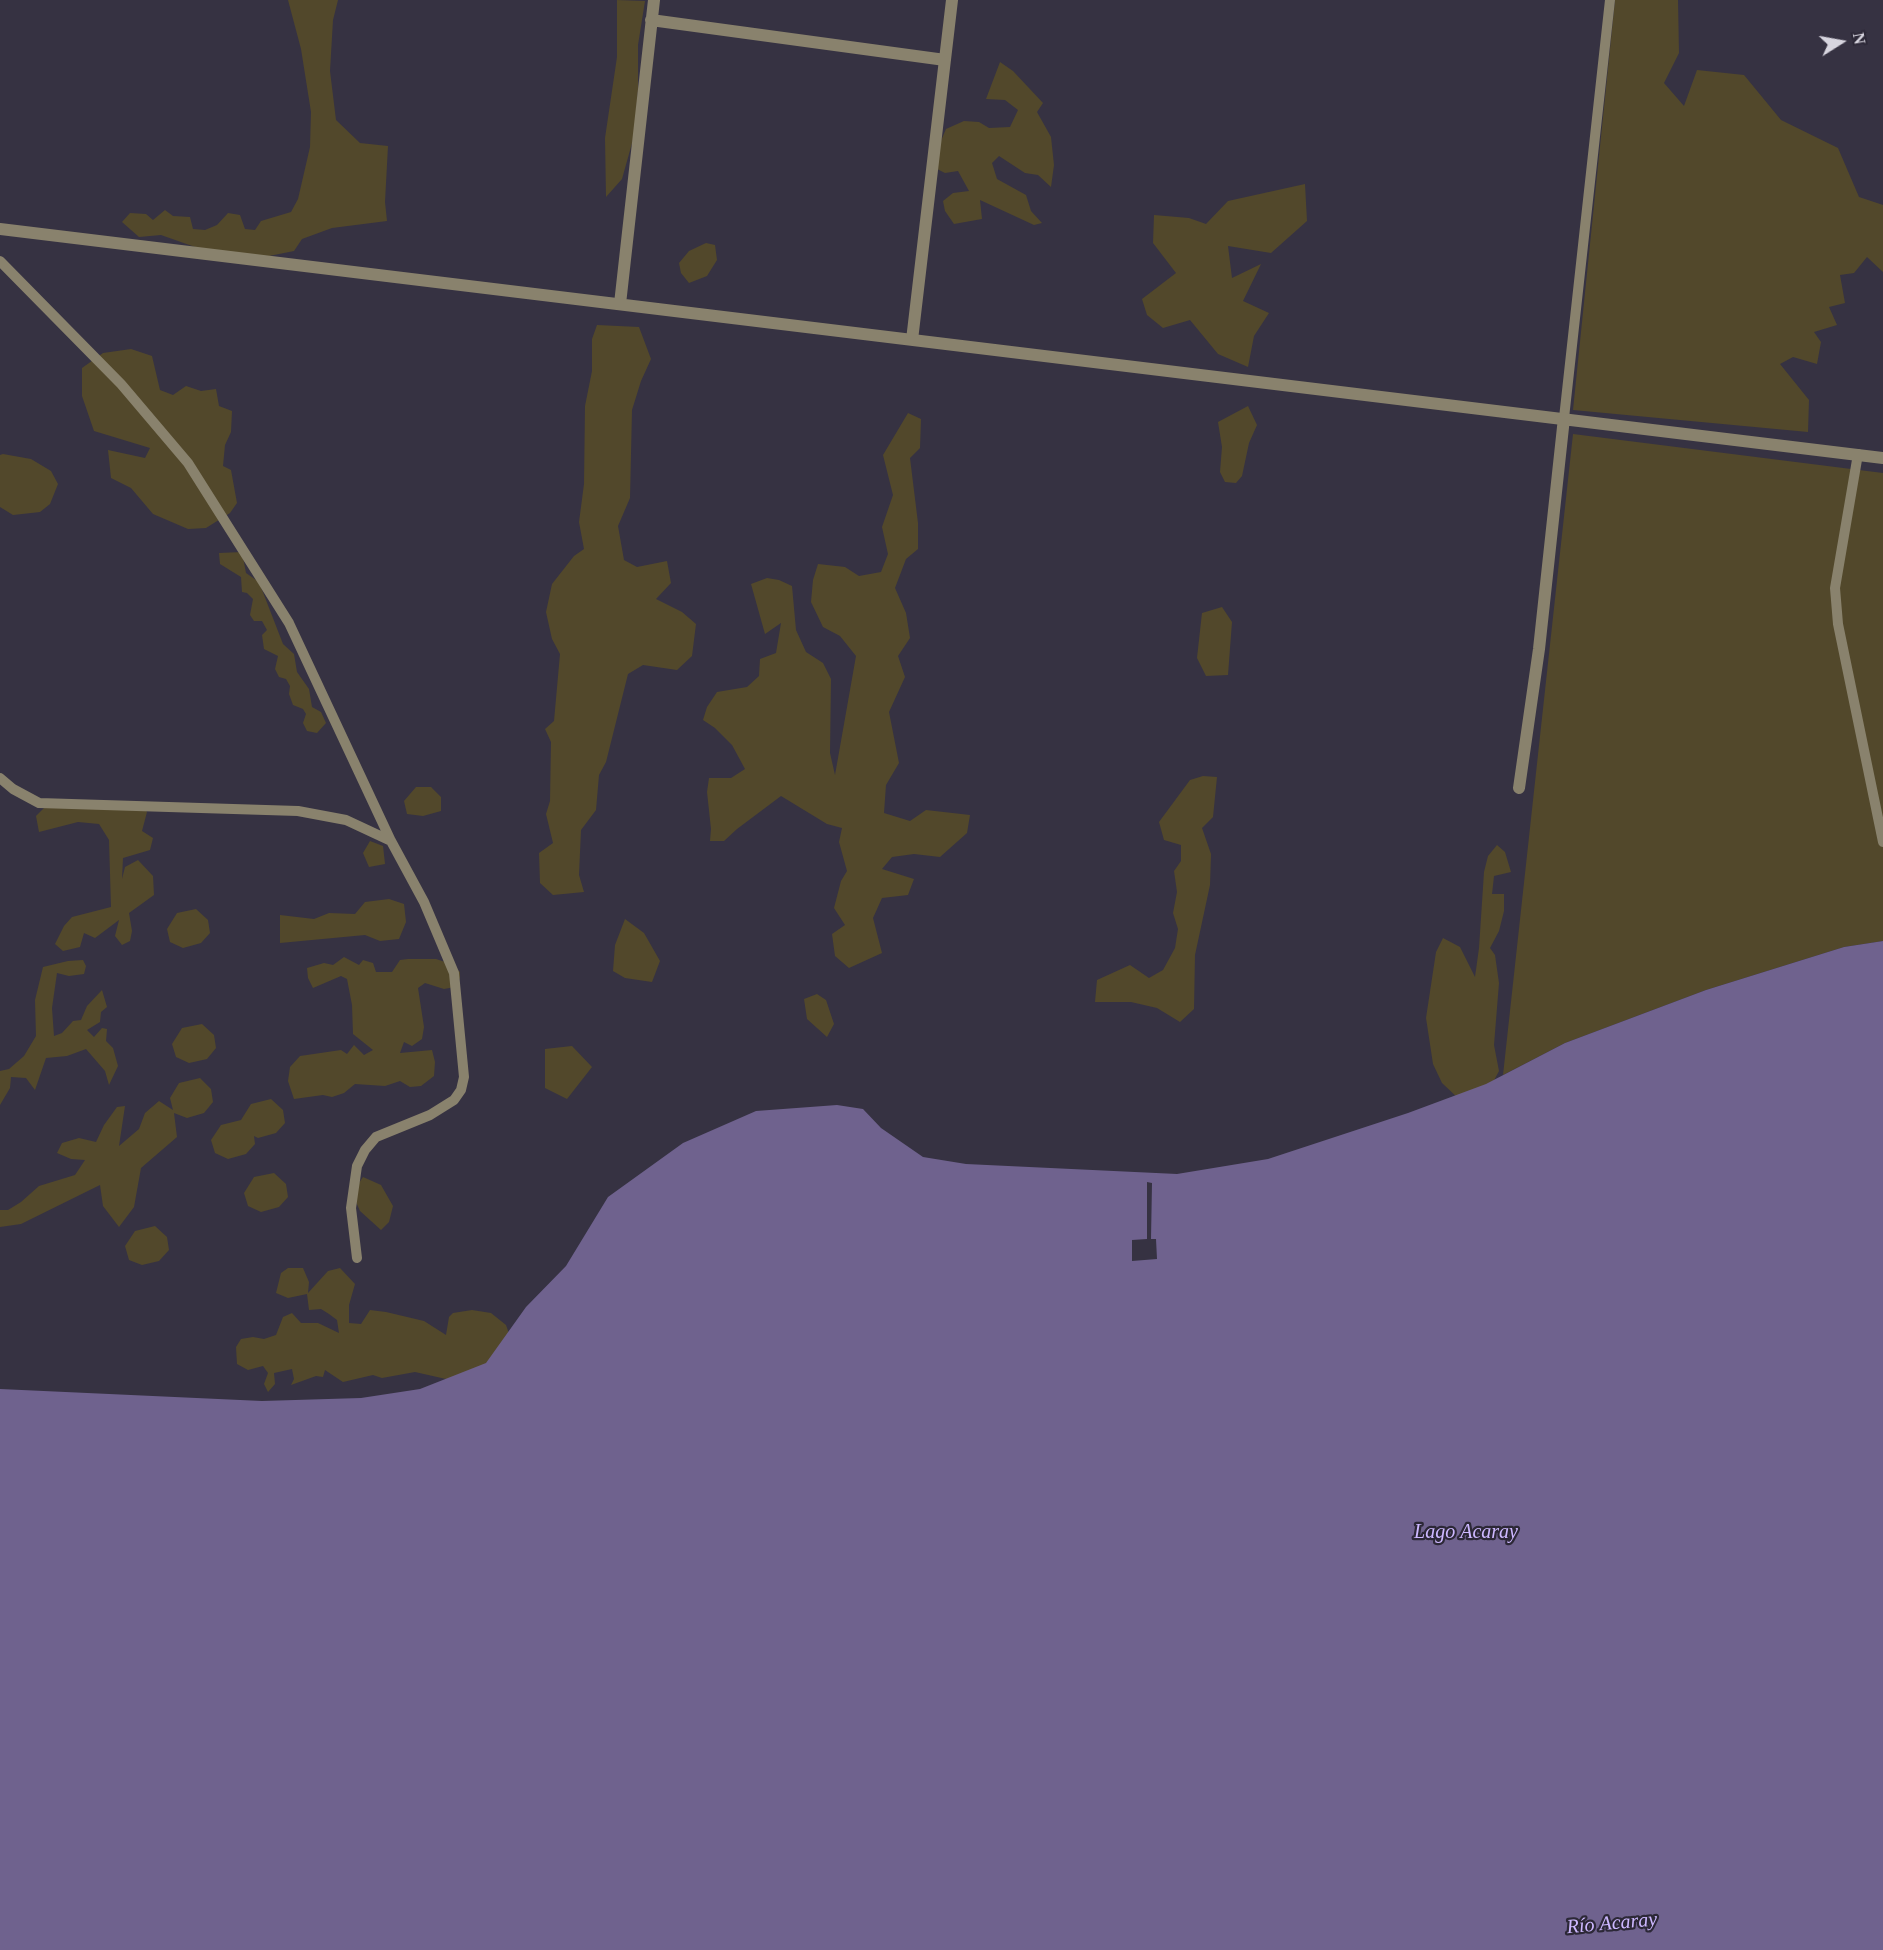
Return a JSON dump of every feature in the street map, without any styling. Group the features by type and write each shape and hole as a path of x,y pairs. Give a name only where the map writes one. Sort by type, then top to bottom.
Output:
{"street":[{"path":"620,304 654,0"},
{"path":"912,340 952,0"},
{"path":"651,20 945,60"},
{"path":"0,229 1564,417 1883,458"},
{"path":"1519,788 1539,649 1564,417"}],"lane":[{"path":"1564,417 1610,0"},
{"path":"0,261 122,384 188,463 289,623 391,841 424,902 454,973 464,1077 461,1090 454,1100 430,1115 376,1137 365,1150 357,1166 351,1208 357,1258"},
{"path":"1858,454 1835,588 1838,624 1883,842"},
{"path":"0,778 13,789 39,803 193,806 298,812 346,820 391,841"}],"shaded area":[{"path":"288,0 338,0 333,20 330,71 336,120 360,143 388,146 385,202 387,221 332,228 302,239 294,251 269,256 212,253 161,235 139,237 122,222 130,213 146,214 153,220 165,210 173,216 190,217 193,229 205,230 217,225 228,213 240,215 245,229 255,230 261,221 291,212 298,199 310,147 311,112 301,49"},
{"path":"617,0 645,1 638,45 638,90 634,136 622,179 606,197 605,138 617,57"},
{"path":"1615,0 1678,0 1679,53 1664,83 1684,106 1697,70 1744,75 1781,120 1838,148 1859,197 1883,205 1883,272 1867,257 1854,273 1840,275 1845,303 1829,307 1837,325 1814,332 1821,342 1817,364 1793,357 1780,364 1809,400 1808,432 1573,410"},
{"path":"1000,62 1013,71 1043,103 1037,112 1051,137 1054,165 1051,187 1038,175 1025,173 999,156 992,163 997,179 1026,195 1031,211 1042,223 1034,225 980,200 982,219 954,224 945,211 943,201 953,193 969,191 958,171 945,173 937,169 940,143 946,129 964,121 979,122 989,128 1010,127 1018,110 1005,100 986,99"},
{"path":"1305,184 1307,221 1271,253 1228,246 1232,278 1261,264 1243,301 1269,313 1254,336 1248,367 1218,354 1190,320 1163,328 1147,315 1142,299 1176,273 1153,243 1154,215 1189,218 1206,224 1228,201"},
{"path":"706,243 715,245 717,260 707,276 689,283 681,273 679,263 689,251"},
{"path":"597,325 639,327 651,359 632,410 630,498 618,526 624,560 637,567 667,561 671,583 656,599 682,612 696,624 692,656 677,670 643,665 628,674 606,762 599,775 596,810 581,830 579,875 584,892 553,895 540,883 539,853 553,843 546,814 550,801 551,742 545,729 554,721 560,654 552,639 546,612 552,584 574,556 584,549 579,522 584,484 585,406 592,371 592,339"},
{"path":"131,349 152,356 160,390 173,395 186,386 201,391 216,389 219,406 232,411 231,432 225,445 223,466 231,470 237,503 230,513 206,528 188,529 153,514 131,488 111,478 108,450 145,458 150,448 94,431 82,396 82,368 103,353"},
{"path":"1248,406 1257,425 1249,443 1242,476 1236,483 1225,482 1220,472 1222,447 1218,422"},
{"path":"908,413 921,419 920,448 910,458 918,523 918,549 906,559 895,588 906,613 910,638 898,656 905,677 889,712 899,763 886,785 884,813 910,821 926,810 970,815 967,833 940,857 914,854 892,857 882,869 914,879 908,895 882,898 873,918 882,953 849,968 835,956 832,934 845,925 834,908 841,881 847,871 839,842 842,828 827,824 781,796 724,841 710,841 707,792 709,778 731,778 745,769 732,745 703,720 707,707 717,692 747,687 759,676 760,659 776,653 781,623 765,634 751,584 767,578 779,580 792,586 796,630 806,652 823,663 831,679 830,753 835,775 856,656 840,636 823,627 811,602 813,580 818,564 845,567 859,576 881,572 888,554 882,527 893,495 883,455"},
{"path":"1573,434 1883,473 1883,941 1844,947 1706,990 1565,1043 1503,1075"},
{"path":"0,455 31,459 51,471 58,484 50,504 40,512 13,515 0,507"},
{"path":"242,552 246,573 259,582 283,644 294,654 297,672 309,689 312,707 321,712 326,723 317,733 307,731 303,723 306,714 303,709 293,705 289,694 290,686 286,679 279,677 275,669 278,656 264,649 262,635 267,630 262,621 254,621 250,615 253,599 247,593 242,592 241,577 220,564 219,553"},
{"path":"1222,607 1232,622 1228,675 1206,676 1197,658 1202,613"},
{"path":"1203,776 1217,777 1213,817 1202,828 1211,854 1210,885 1195,955 1194,1009 1180,1022 1157,1008 1131,1002 1095,1002 1097,980 1130,965 1149,978 1163,970 1175,948 1178,929 1173,913 1177,892 1174,871 1181,861 1181,845 1164,840 1159,822 1190,780"},
{"path":"416,787 431,787 441,797 441,811 423,816 407,814 404,801"},
{"path":"139,802 147,812 142,831 153,838 150,850 123,858 122,879 125,867 138,860 153,876 154,895 129,913 132,931 130,941 122,945 115,936 119,920 95,938 84,933 80,947 63,951 55,944 64,926 72,917 111,907 109,840 99,824 78,822 39,832 36,816 44,808"},
{"path":"370,841 383,846 385,864 369,867 363,853"},
{"path":"1497,845 1505,852 1511,872 1494,876 1492,894 1504,894 1504,911 1499,931 1490,948 1495,955 1499,983 1494,1045 1499,1071 1489,1090 1460,1100 1442,1083 1433,1064 1426,1018 1436,952 1443,938 1460,947 1475,977 1484,872 1488,856"},
{"path":"389,899 404,904 406,922 399,939 380,941 365,935 280,943 280,915 314,919 329,913 355,914 365,902"},
{"path":"196,909 208,920 210,933 201,943 183,948 170,942 167,929 177,913"},
{"path":"625,919 644,933 660,961 652,982 625,978 613,971 615,945"},
{"path":"344,957 359,965 363,960 373,963 376,972 392,972 400,960 436,959 451,964 460,972 460,978 455,987 444,989 425,983 418,988 424,1027 422,1039 412,1046 404,1042 400,1053 432,1050 435,1062 434,1076 421,1086 410,1087 400,1081 385,1086 355,1084 344,1093 332,1097 323,1095 294,1099 288,1081 290,1067 300,1056 341,1050 347,1054 354,1045 364,1055 373,1050 353,1034 352,1005 347,979 341,976 313,988 308,978 307,968 324,963 333,965"},
{"path":"83,960 86,966 84,974 69,976 57,973 52,1008 54,1036 62,1033 73,1021 81,1020 87,1006 102,990 107,1007 101,1012 100,1022 87,1030 94,1037 102,1028 107,1029 106,1041 113,1048 118,1066 109,1085 105,1071 86,1049 67,1056 46,1058 35,1090 26,1078 11,1077 10,1088 0,1105 0,1071 9,1069 24,1056 36,1036 35,1000 43,967"},
{"path":"817,994 826,1000 834,1024 827,1037 807,1019 804,999"},
{"path":"202,1024 214,1035 216,1048 207,1059 189,1063 176,1057 172,1044 182,1028"},
{"path":"572,1046 592,1067 567,1099 545,1088 545,1049"},
{"path":"200,1078 211,1089 213,1102 204,1113 187,1118 174,1113 177,1137 141,1168 134,1207 119,1227 103,1206 100,1185 21,1224 0,1227 0,1210 8,1210 21,1202 39,1186 75,1175 85,1160 71,1159 57,1153 62,1143 79,1138 96,1142 104,1125 117,1107 125,1106 119,1146 139,1129 145,1113 159,1101 173,1110 170,1098 179,1083"},
{"path":"271,1099 283,1110 285,1123 276,1133 258,1138 254,1136 255,1144 246,1154 228,1159 215,1153 211,1140 221,1125 241,1120 251,1104"},
{"path":"274,1173 286,1184 288,1197 279,1207 261,1212 248,1206 244,1193 254,1177"},
{"path":"363,1177 381,1185 393,1206 389,1222 381,1230 360,1211 352,1193"},
{"path":"155,1226 167,1237 169,1250 159,1261 142,1265 129,1260 125,1246 135,1231"},
{"path":"288,1268 303,1268 309,1282 308,1293 328,1271 340,1268 355,1284 349,1305 349,1323 361,1324 370,1310 424,1321 446,1335 449,1317 453,1313 472,1310 491,1313 506,1325 513,1345 471,1379 446,1379 415,1372 382,1378 373,1375 343,1382 325,1370 323,1377 316,1376 291,1385 294,1379 292,1369 274,1373 275,1384 268,1392 264,1384 268,1373 263,1366 248,1370 237,1364 236,1347 241,1339 253,1337 264,1339 276,1335 283,1317 292,1313 301,1323 318,1323 339,1333 337,1320 321,1309 309,1310 307,1294 288,1298 276,1293 281,1273"}],"water":[{"name":"Lago Acaray","path":"1883,941 1883,1950 0,1950 0,1389 262,1401 361,1398 420,1389 486,1363 526,1307 566,1266 608,1197 683,1143 756,1111 837,1105 863,1109 881,1128 923,1157 966,1164 1177,1174 1268,1159 1408,1113 1486,1084 1565,1043 1706,990 1844,947"}],"pier":[{"path":"1147,1182 1152,1183 1151,1239 1156,1239 1157,1259 1132,1261 1132,1240 1147,1239"}],"water label":[{"name":"Río Acaray","path":"1612,1924"}]}
